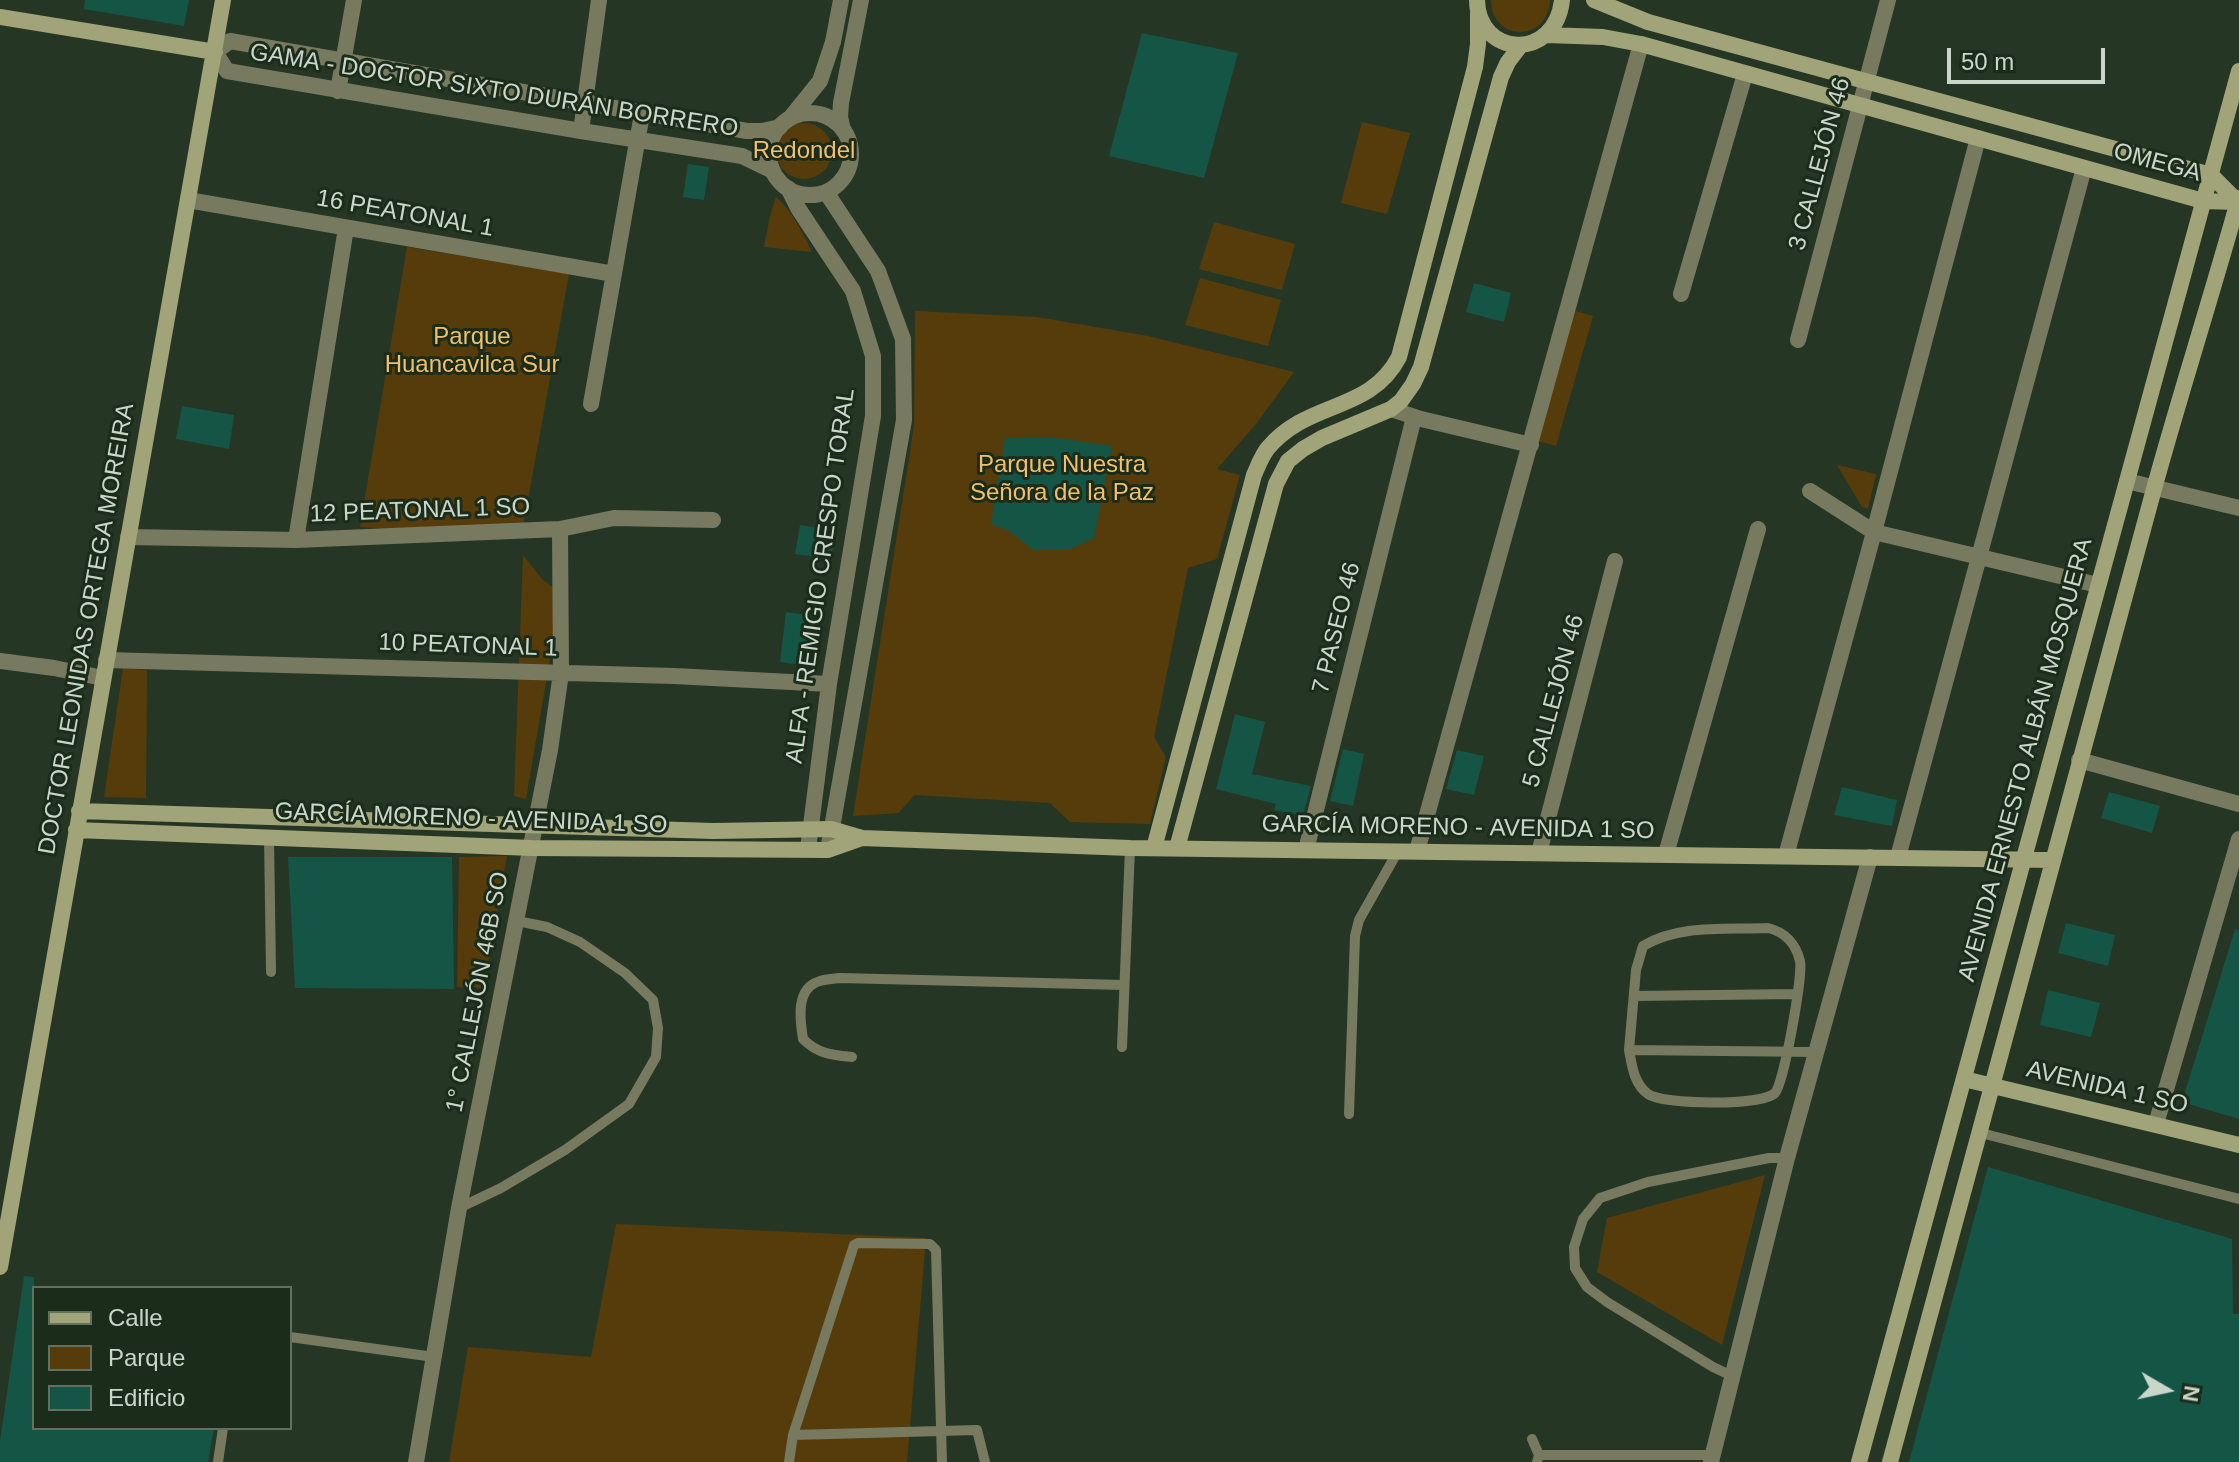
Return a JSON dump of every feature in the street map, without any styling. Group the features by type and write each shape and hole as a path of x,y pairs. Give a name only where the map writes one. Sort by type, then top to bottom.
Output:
{"street":[{"name":"DOCTOR LEONIDAS ORTEGA MOREIRA","path":"0,1267 223,0"},
{"path":"338,91 354,0"},
{"path":"581,131 599,0"},
{"path":"841,0 833,42 820,81 773,137 770,149 773,171 788,188 800,194 826,192 846,175 850,163 851,149 840,117 861,0"},
{"path":"1478,6 1484,26 1494,37 1521,45 1547,35 1555,25 1562,0"},
{"name":"OMEGA","path":"1594,0 1648,22 2211,175 2239,201"},
{"name":"3 CALLEJÓN 46","path":"1798,340 1888,0"},
{"path":"1154,848 1254,475 1266,449 1286,430 1309,416 1365,394 1379,385 1399,357 1475,67 1478,6"},
{"path":"0,17 215,52"},
{"name":"OMEGA","path":"1547,35 1603,37 1641,44 2203,201 2239,201"},
{"name":"GAMA - DOCTOR SIXTO DURÁN BORRERO","path":"773,171 742,156 227,71 215,52 230,41 747,131 762,131 784,123"},
{"path":"833,42 852,45"},
{"path":"1417,851 1641,44"},
{"path":"1177,848 1276,484 1288,461 1303,449 1391,409 1413,384 1421,367 1501,77 1521,45"},
{"name":"AVENIDA ERNESTO ALBÁN MOSQUERA","path":"1859,1462 2239,71"},
{"path":"1681,294 1745,74"},
{"path":"784,123 800,114 812,113 835,121 843,130"},
{"path":"591,404 642,114"},
{"path":"1786,856 1978,138"},
{"path":"1898,857 2084,168"},
{"name":"ALFA - REMIGIO CRESPO TORAL","path":"788,188 853,291 873,356 873,416 829,684 808,849"},
{"name":"ALFA - REMIGIO CRESPO TORAL","path":"826,192 878,271 903,339 904,420 828,850"},
{"name":"16 PEATONAL 1","path":"188,200 614,274"},
{"path":"1890,1462 2079,760 2239,201"},
{"path":"296,540 346,228"},
{"path":"1391,409 1531,445"},
{"name":"7 PASEO 46","path":"1306,850 1414,417"},
{"path":"2127,481 2239,508"},
{"path":"1810,491 1874,532 2098,585"},
{"name":"12 PEATONAL 1 SO","path":"128,537 296,540 560,529 614,518 713,520"},
{"name":"1° CALLEJÓN 46B SO","path":"416,1462 459,1208 550,750 561,673 560,529"},
{"path":"1666,854 1758,529"},
{"name":"5 CALLEJÓN 46","path":"1539,853 1615,561"},
{"name":"10 PEATONAL 1","path":"106,660 737,678 829,684"},
{"path":"0,661 103,678"},
{"path":"2079,760 2239,804"},
{"name":"GARCÍA MORENO - AVENIDA 1 SO","path":"79,811 713,831 831,829 862,838 1130,848 2053,860"},
{"name":"GARCÍA MORENO - AVENIDA 1 SO","path":"76,830 532,848 828,850 862,838"},
{"path":"2156,1124 2239,839"},
{"path":"1712,1458 1787,1158 1870,857"},
{"name":"AVENIDA 1 SO","path":"1964,1079 2239,1145"}],"lane":[{"path":"269,837 271,972"},
{"path":"1122,1047 1130,848"},
{"path":"1349,1114 1355,936 1359,920 1398,851"},
{"path":"459,1208 501,1188 565,1150 629,1104 656,1057 658,1028 653,1000 625,973 580,942 547,927 517,921"},
{"path":"1779,930 1795,948 1800,962 1789,1050 1776,1093 1768,1098 1741,1102 1674,1101 1650,1096 1639,1085 1629,1050 1634,996 1636,970 1643,946 1656,938 1678,932 1779,930"},
{"path":"852,1057 825,1054 803,1039 801,1005 806,990 816,982 840,978 1124,985"},
{"path":"1634,996 1796,994"},
{"path":"1629,1050 1816,1052"},
{"path":"1981,1133 2239,1199"},
{"path":"1732,1376 1587,1287 1575,1268 1574,1247 1583,1219 1600,1198 1648,1182 1769,1158 1787,1158"},
{"path":"789,1462 793,1435 854,1245 858,1243 930,1244 936,1250 942,1462"},
{"path":"292,1337 434,1357"},
{"path":"218,1462 223,1430"},
{"path":"793,1435 977,1430 985,1462"},
{"path":"1532,1439 1538,1458 1712,1458"}],"green space":[{"path":"1491,0 1550,0 1547,14 1540,24 1520,32 1500,24"},
{"path":"1362,122 1410,133 1387,214 1341,203"},
{"name":"Redondel","path":"804,123 824,131 832,151 824,171 804,179 784,171 776,151 784,131"},
{"path":"776,197 792,216 812,252 764,247"},
{"path":"1214,222 1295,244 1282,290 1199,269"},
{"name":"Parque Huancavilca Sur","path":"407,247 569,274 521,538 360,527"},
{"path":"1200,278 1281,300 1268,346 1185,325"},
{"path":"1572,310 1593,316 1556,446 1535,440"},
{"name":"Parque Nuestra Señora de la Paz","path":"915,311 1037,317 1148,336 1294,372 1256,424 1217,469 1240,475 1217,559 1188,568 1154,737 1166,757 1150,824 1070,822 1050,803 915,795 898,813 853,816 914,426"},
{"path":"1837,465 1876,474 1868,509 1862,507"},
{"path":"523,555 542,579 561,594 526,799 514,796"},
{"path":"123,668 147,670 146,798 104,797"},
{"path":"507,856 484,988 457,987 459,857"},
{"path":"1765,1175 1722,1345 1597,1272 1607,1218"},
{"path":"616,1224 926,1238 907,1462 449,1462 468,1347 591,1357"}],"building":[{"path":"85,0 189,0 184,26 84,9"},
{"path":"1142,33 1238,53 1204,178 1109,156"},
{"path":"688,164 709,167 704,200 683,197"},
{"path":"1474,283 1511,293 1504,322 1466,312"},
{"path":"182,406 234,415 229,449 176,439"},
{"path":"1050,437 1112,446 1094,538 1068,550 1033,550 1009,531 991,524 1005,438"},
{"path":"800,525 836,531 831,559 795,554"},
{"path":"786,612 821,617 814,667 780,662"},
{"path":"1235,714 1265,722 1252,774 1311,786 1303,816 1274,810 1276,804 1216,789"},
{"path":"1343,749 1364,754 1353,806 1330,801"},
{"path":"1457,750 1484,756 1474,795 1446,789"},
{"path":"1842,787 1897,800 1892,826 1834,815"},
{"path":"2109,792 2160,806 2152,833 2101,818"},
{"path":"288,857 452,857 454,989 295,988"},
{"path":"2066,923 2115,935 2108,966 2058,953"},
{"path":"2235,929 2239,930 2239,1119 2182,1102"},
{"path":"2048,990 2100,1003 2091,1037 2040,1025"},
{"path":"1988,1167 2232,1239 2233,1314 2239,1314 2239,1462 1909,1462"},
{"path":"24,1276 34,1277 32,1430 214,1430 208,1462 0,1462 0,1441"}]}
